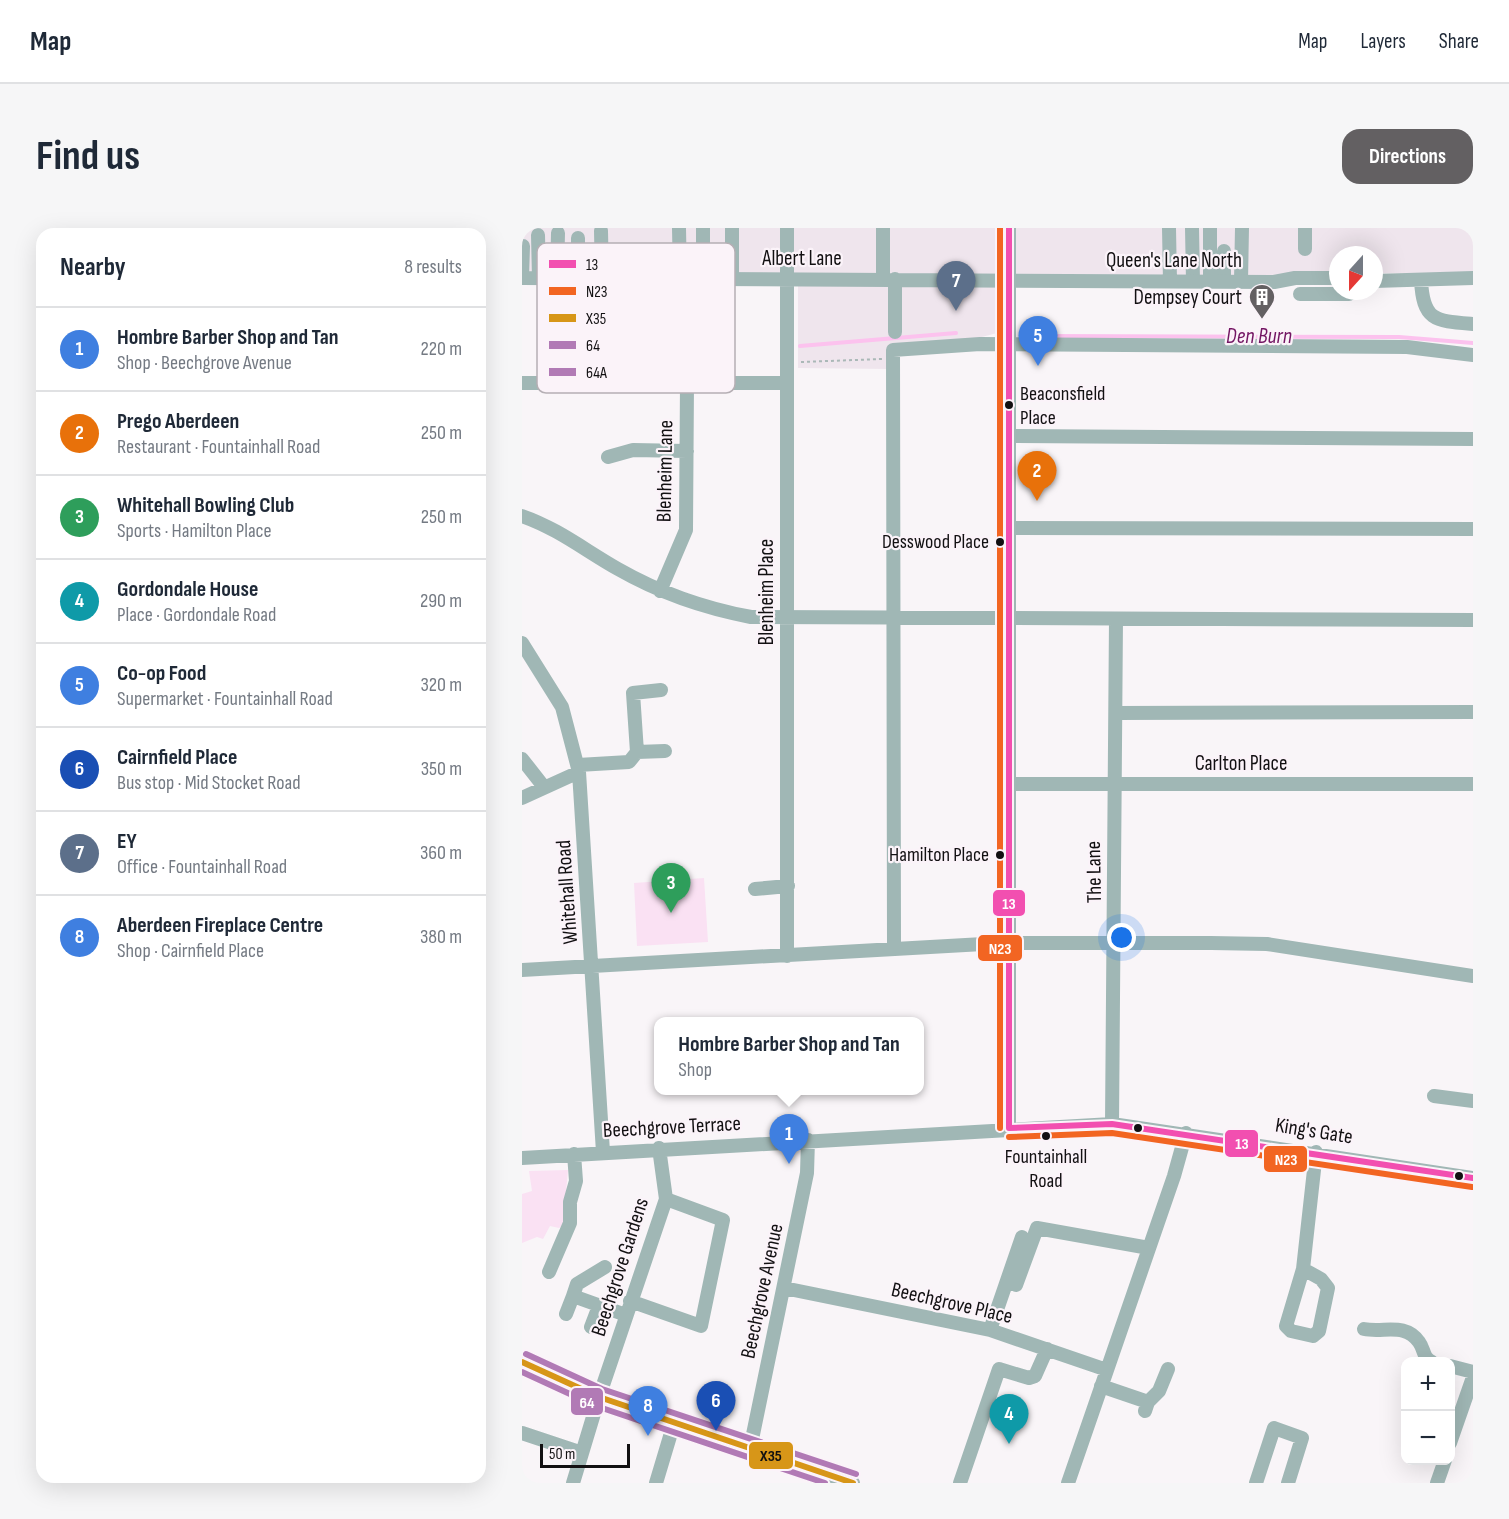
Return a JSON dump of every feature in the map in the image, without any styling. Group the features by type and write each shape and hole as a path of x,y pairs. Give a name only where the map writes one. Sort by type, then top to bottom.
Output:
{"street":[{"path":"679,228 679,243"},
{"name":"Blenheim Place","path":"787,228 787,956"},
{"path":"883,228 895,332"},
{"path":"1009,228 1009,1128"},
{"path":"1169,228 1170,281"},
{"path":"1192,228 1193,281"},
{"path":"1210,228 1217,281"},
{"path":"1241,281 1242,228"},
{"path":"1305,228 1305,249"},
{"path":"601,231 601,243"},
{"path":"558,233 558,243"},
{"path":"538,235 538,243"},
{"path":"578,238 578,243"},
{"path":"522,278 523,246"},
{"path":"1217,281 1224,251"},
{"name":"Queen's Lane North","path":"1009,280 1241,281 1329,278"},
{"path":"1383,280 1473,278"},
{"name":"Albert Lane","path":"735,279 1009,280"},
{"path":"1421,280 1423,305 1429,314 1441,321 1473,324"},
{"path":"1300,294 1329,294"},
{"path":"894,949 893,350 1009,345 1407,347 1473,355"},
{"path":"735,383 787,383"},
{"name":"Blenheim Lane","path":"660,591 686,530 687,393"},
{"path":"1010,436 1473,439"},
{"path":"608,457 633,450 687,451"},
{"path":"522,516 551,528 618,569 660,591 711,609 751,617 1473,620"},
{"path":"1009,528 1473,529"},
{"name":"The Lane","path":"1113,1124 1116,943 1114,784 1116,619"},
{"name":"Whitehall Road","path":"522,643 562,708 579,769 603,1152"},
{"path":"522,798 579,769 628,762 637,752 633,693 661,690"},
{"path":"1116,713 1473,712"},
{"path":"637,752 665,751"},
{"path":"522,759 544,787"},
{"name":"Carlton Place","path":"1009,784 1473,784"},
{"path":"755,889 788,886"},
{"path":"522,970 1009,943 1116,943 1267,944 1473,976"},
{"path":"1434,1096 1473,1101"},
{"name":"Beechgrove Terrace","path":"522,1158 659,1148 1113,1124"},
{"name":"King's Gate","path":"1113,1124 1316,1152 1473,1178"},
{"path":"1068,1483 1186,1133"},
{"name":"Beechgrove Avenue","path":"750,1449 807,1173 808,1140"},
{"name":"Beechgrove Gardens","path":"573,1483 630,1301 666,1199 659,1148"},
{"path":"1303,1269 1321,1279 1328,1288 1319,1332 1313,1336 1291,1331 1286,1326 1303,1269 1316,1152"},
{"path":"549,1272 570,1223 570,1202 576,1181 574,1154"},
{"path":"630,1301 701,1326 723,1220 666,1199"},
{"path":"1016,1286 1037,1228 1149,1248"},
{"path":"990,1330 1022,1236"},
{"path":"566,1314 577,1284 604,1267"},
{"name":"Beechgrove Place","path":"784,1288 990,1330 1107,1370"},
{"path":"573,1296 626,1315"},
{"path":"591,1328 599,1306"},
{"path":"1364,1329 1375,1331 1401,1329 1418,1341 1425,1357"},
{"path":"960,1483 999,1369 1029,1378 1035,1376 1047,1349"},
{"path":"522,1362 599,1396 750,1449 814,1477 853,1483"},
{"path":"1455,1367 1473,1372"},
{"path":"1101,1386 1146,1406 1159,1391 1167,1369"},
{"path":"1455,1429 1473,1377"},
{"path":"656,1483 674,1423"},
{"path":"1256,1483 1274,1428 1302,1438 1288,1483"},
{"path":"522,1433 582,1453"},
{"path":"1437,1483 1444,1465"}],"path":[{"path":"786,362 894,359"}],"shaded area":[{"path":"522,228 1473,228 1473,273 1383,273 1383,246 1329,246 1329,274 1273,278 1002,274 1001,332 974,339 888,345 889,369 798,368 798,274 735,274 735,243 537,243 537,273 522,273"},
{"path":"704,878 708,942 637,946 634,883"},
{"path":"568,1170 563,1225 559,1228 550,1226 543,1239 537,1237 522,1243 522,1194 532,1191 529,1171"}],"waterway":[{"name":"Den Burn","path":"800,346 956,333"},
{"name":"Den Burn","path":"1044,336 1399,337 1473,343"}],"transit line":[{"name":"N23","path":"1000,228 1000,1128"},
{"name":"13","path":"1009,228 1009,1128"},
{"name":"13","path":"1009,1128 1112,1124 1473,1178"},
{"name":"N23","path":"1009,1137 1112,1133 1472,1187"},
{"name":"64A","path":"526,1354 602,1389 856,1474"},
{"name":"X35","path":"522,1362 599,1397 853,1483"},
{"name":"64","path":"522,1372 596,1406 825,1483"}],"place":[{"name":"EY","path":"956,311"},
{"name":"Dempsey Court","path":"1262,320"},
{"name":"Co-op Food","path":"1038,366"},
{"name":"Beaconsfield Place","path":"1009,405"},
{"name":"Prego Aberdeen","path":"1037,501"},
{"name":"Desswood Place","path":"1000,542"},
{"name":"Hamilton Place","path":"1000,855"},
{"name":"Whitehall Bowling Club","path":"671,913"},
{"name":"Fountainhall Road","path":"1046,1136"},
{"name":"Hombre Barber Shop and Tan","path":"789,1164"},
{"name":"Cairnfield Place","path":"716,1431"},
{"name":"Aberdeen Fireplace Centre","path":"648,1436"},
{"name":"Gordondale House","path":"1009,1444"}]}
